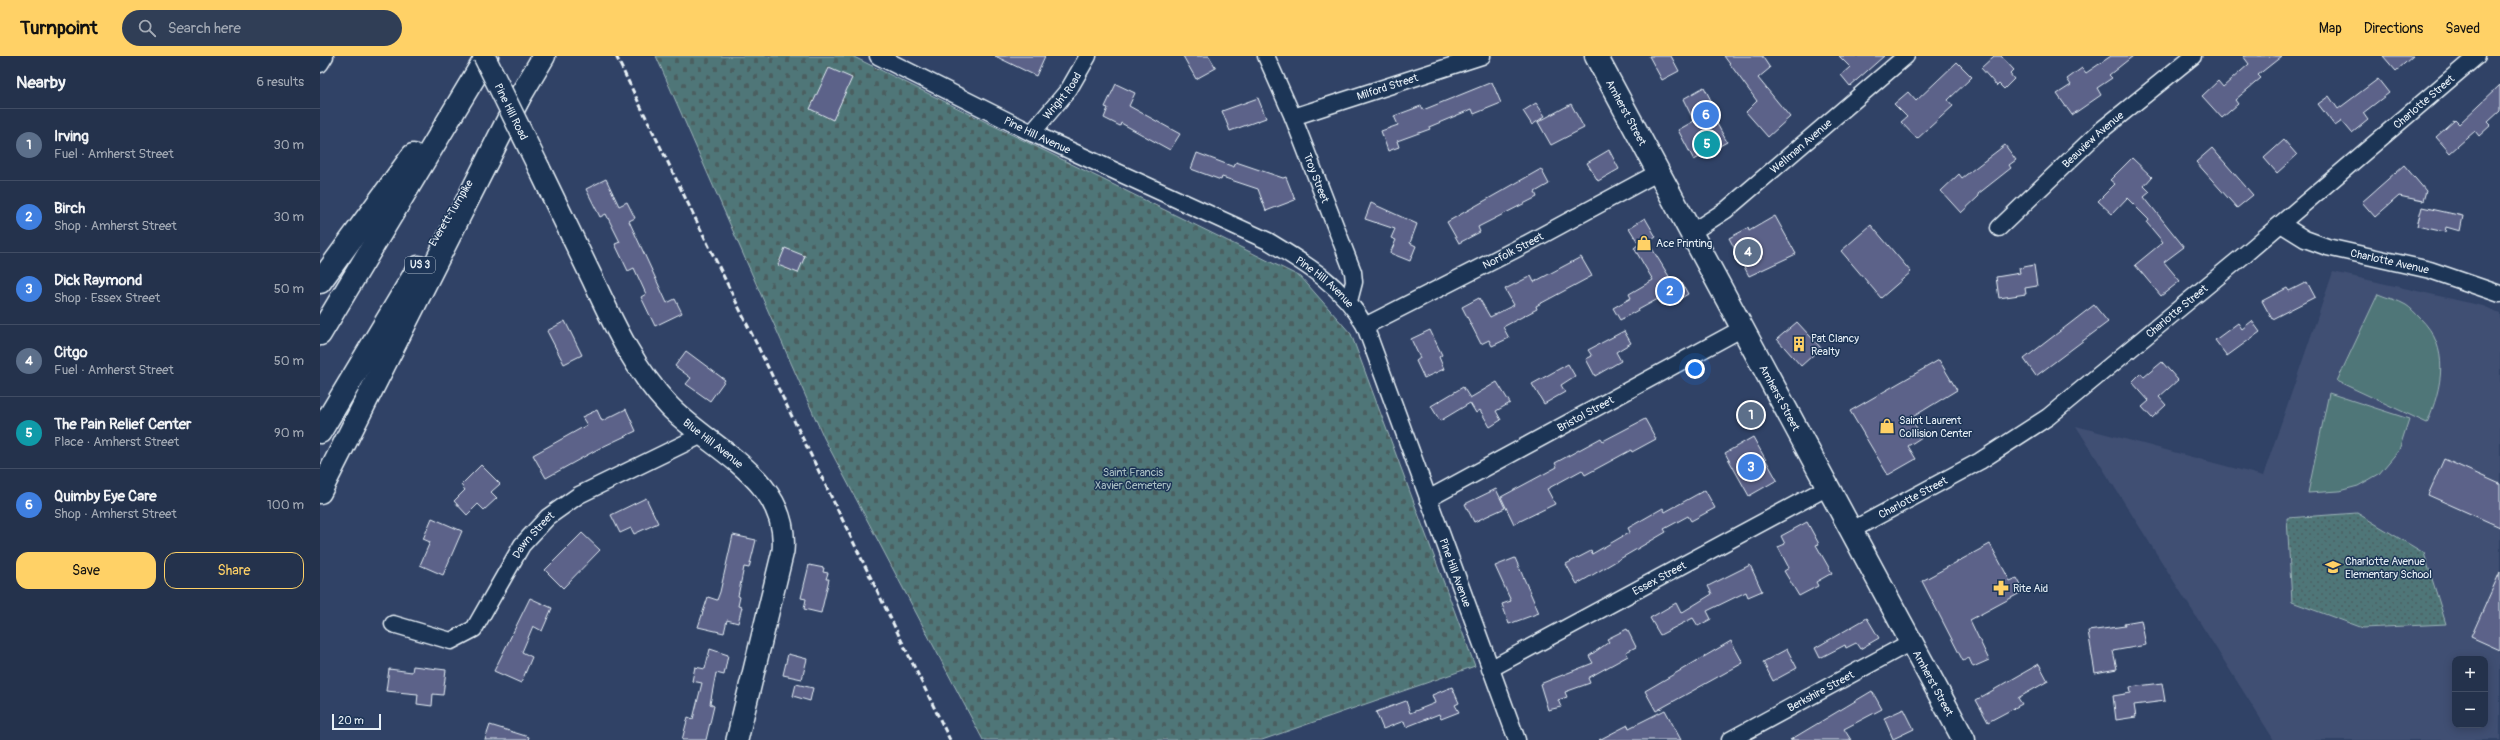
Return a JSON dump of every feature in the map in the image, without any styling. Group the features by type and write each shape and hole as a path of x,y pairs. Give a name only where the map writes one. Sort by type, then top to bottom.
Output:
{"main road":[{"path":"320,282 486,56"},
{"path":"320,334 486,56"},
{"name":"Everett Turnpike","path":"320,432 544,56"},
{"name":"Amherst Street","path":"1596,56 1964,740"},
{"path":"320,492 519,98"}],"street":[{"path":"320,64 325,56"},
{"name":"Pine Hill Road","path":"486,56 539,168"},
{"name":"Pine Hill Avenue","path":"878,56 1032,133 1268,241 1303,262 1349,301 1365,326 1517,740"},
{"name":"Wright Road","path":"1032,133 1069,89 1088,56"},
{"name":"Troy Street","path":"1266,56 1293,117 1353,272 1354,282 1349,301"},
{"name":"Milford Street","path":"1293,117 1482,56"},
{"name":"Wellman Avenue","path":"1692,232 1726,210 1906,56"},
{"name":"Beauview Avenue","path":"1998,228 2099,132 2193,56"},
{"name":"Charlotte Street","path":"1852,530 1980,461 2027,432 2281,224 2477,56"},
{"name":"Blue Hill Avenue","path":"539,168 631,356 656,391 702,435 744,468 769,494 777,506 783,530 780,562 737,740"},
{"name":"Norfolk Street","path":"1365,326 1526,244 1659,172"},
{"name":"Charlotte Avenue","path":"2281,224 2305,239 2327,247 2430,270 2500,294"},
{"name":"Bristol Street","path":"1428,499 1743,328"},
{"name":"Dawn Street","path":"393,624 450,641 474,629 522,545 548,516 580,495 702,435"},
{"name":"Essex Street","path":"1490,669 1828,487"},
{"name":"Berkshire Street","path":"1730,740 1911,642"}],"shaded area":[{"name":"Charlotte Avenue Elementary School","path":"2333,272 2483,306 2500,313 2500,740 2274,740 2076,426 2263,476"}],"green space":[{"name":"Saint Francis Xavier Cemetery","path":"656,56 852,56 1301,277 1351,334 1475,666 1262,740 983,740 824,438"},
{"path":"2378,294 2400,302 2410,308 2430,330 2436,342 2440,355 2440,382 2437,396 2427,423 2337,381"},
{"path":"2329,393 2409,419 2399,450 2379,474 2358,486 2339,491 2308,493"},
{"path":"2357,513 2424,553 2446,624 2363,628 2292,602 2287,518"}],"building":[{"path":"995,56 1045,56 1036,76"},
{"path":"1183,56 1209,56 1216,68 1196,79"},
{"path":"1649,56 1671,56 1679,71 1662,80"},
{"path":"1724,56 1762,56 1770,68 1758,78 1790,117 1768,137 1746,112 1757,101"},
{"path":"1839,56 1884,56 1850,86 1841,75 1850,67"},
{"path":"1994,56 2001,56 2014,70 2010,74 2014,79 2004,89 1999,84 1997,86 1981,68"},
{"path":"2111,56 2133,56 2109,75 2112,78 2097,88 2101,95 2072,115 2057,94 2071,85 2067,79 2082,68 2086,73"},
{"path":"2243,56 2282,56 2258,75 2261,78 2235,100 2238,104 2222,118 2202,96 2218,81 2223,87 2249,64"},
{"path":"2383,56 2413,56 2396,71"},
{"path":"1957,62 1972,77 1948,100 1953,106 1917,139 1901,122 1907,117 1894,104 1908,92 1916,101"},
{"path":"829,68 852,78 833,120 810,109"},
{"path":"2378,79 2389,93 2363,113 2368,120 2352,133 2342,121 2335,126 2318,104 2329,96 2338,109"},
{"path":"1492,82 1501,103 1474,114 1472,109 1429,127 1430,129 1397,141 1399,147 1388,151 1381,131 1398,125 1394,116 1421,106 1423,110"},
{"path":"1116,84 1135,93 1129,106 1180,134 1170,150 1121,123 1120,126 1104,118 1108,108 1105,107"},
{"path":"2500,85 2500,111 2488,122 2491,125 2479,136 2475,131 2450,153 2436,137 2455,120 2459,124"},
{"path":"1704,87 1715,108 1710,111 1727,142 1694,160 1678,130 1694,121 1683,99"},
{"path":"1258,98 1266,118 1230,131 1222,111"},
{"path":"1536,103 1545,116 1532,125 1523,111"},
{"path":"1571,104 1584,128 1551,145 1538,122"},
{"path":"2284,140 2297,155 2277,173 2264,158"},
{"path":"2005,145 2016,160 2009,165 2011,168 1978,194 1979,196 1961,213 1941,191 1959,174 1962,178"},
{"path":"2212,148 2253,195 2237,208 2196,162"},
{"path":"1609,150 1619,169 1598,181 1587,163"},
{"path":"1197,153 1234,167 1236,162 1283,178 1286,177 1295,200 1266,211 1258,189 1222,177 1221,180 1191,169"},
{"path":"2132,158 2152,177 2144,186 2150,192 2144,197 2184,247 2164,262 2180,281 2161,296 2135,265 2163,242 2147,223 2149,220 2127,198 2112,214 2098,201 2115,184 2110,180"},
{"path":"2404,165 2426,191 2423,201 2399,196 2375,217 2362,202"},
{"path":"1541,169 1549,184 1535,192 1537,197 1478,227 1480,232 1459,243 1447,222"},
{"path":"606,179 619,206 627,202 635,218 629,221 667,303 675,299 682,313 655,326 641,297 646,294 634,268 628,271 615,244 620,242 606,214 600,217 586,189"},
{"path":"1371,203 1417,224 1410,243 1416,246 1410,261 1390,253 1396,240 1391,238 1395,229 1365,219"},
{"path":"2422,207 2463,216 2460,231 2446,227 2445,232 2417,226"},
{"path":"1775,216 1796,254 1749,276 1729,238 1748,228 1749,231"},
{"path":"1645,218 1656,237 1648,242 1676,286 1682,283 1688,294 1673,303 1670,300 1662,305 1658,299 1620,320 1613,308 1631,298 1629,294 1653,280 1634,248 1639,244 1629,228"},
{"path":"1871,225 1911,272 1881,298 1841,251"},
{"path":"785,248 805,256 798,273 778,265"},
{"path":"1581,257 1592,276 1536,306 1537,309 1503,327 1509,338 1492,346 1489,340 1481,344 1462,307 1479,298 1490,317 1514,305 1505,289 1531,276 1534,282"},
{"path":"2034,265 2037,286 2025,288 2026,294 1999,298 1996,277 2020,273 2019,268"},
{"path":"2307,282 2315,297 2272,319 2262,301 2287,288 2289,291"},
{"path":"2094,305 2108,322 2036,376 2024,359"},
{"path":"565,321 582,355 564,364 547,331"},
{"path":"2252,321 2260,332 2227,356 2215,340 2238,323 2242,329"},
{"name":"Pat Clancy Realty","path":"1797,322 1821,348 1801,366 1777,339"},
{"path":"1430,330 1442,355 1439,357 1444,369 1424,378 1416,361 1420,358 1411,339"},
{"path":"1624,331 1631,343 1616,352 1621,361 1595,376 1586,359 1592,356 1588,350"},
{"path":"686,351 725,380 710,401 686,384 691,378 675,366"},
{"name":"Saint Laurent Collision Center","path":"1939,360 1957,390 1911,418 1922,437 1908,446 1916,459 1888,475 1850,411"},
{"path":"2162,362 2178,380 2159,397 2166,405 2152,418 2142,407 2149,401 2132,382 2141,373 2144,377"},
{"path":"1568,364 1575,376 1561,385 1565,392 1544,404 1532,384"},
{"path":"1497,382 1510,403 1496,411 1501,420 1490,427 1480,410 1476,413 1470,403 1440,421 1431,406 1463,387 1470,398"},
{"path":"626,409 636,431 598,449 546,478 533,455 587,425 582,417 597,410 602,421"},
{"path":"1645,419 1656,439 1632,452 1631,450 1585,475 1582,470 1547,489 1555,504 1514,524 1501,497 1557,467 1555,463 1601,438 1603,441"},
{"path":"1753,437 1777,480 1749,496 1725,453"},
{"path":"2444,459 2500,484 2500,527 2428,495"},
{"path":"481,465 500,484 491,492 497,498 484,510 478,504 467,515 454,501 465,490 461,485"},
{"path":"1496,489 1505,508 1474,522 1465,504"},
{"path":"1705,490 1715,508 1691,521 1688,516 1664,529 1666,532 1577,584 1566,564 1591,551 1592,554 1630,532 1628,528 1663,508 1665,512"},
{"path":"646,498 658,523 634,534 631,528 620,533 611,515"},
{"path":"432,518 462,531 443,575 420,565 430,542 423,539"},
{"path":"1807,522 1819,544 1816,545 1832,573 1816,582 1818,586 1799,596 1784,571 1789,568 1778,547 1785,544 1781,536"},
{"path":"582,533 600,550 563,588 545,570"},
{"path":"733,535 756,540 749,568 744,567 738,596 740,597 738,606 742,607 738,623 727,620 724,633 698,627 708,597 717,600"},
{"name":"Rite Aid","path":"1990,544 2010,581 2017,578 2024,591 1970,620 1989,660 1973,667 1969,658 1963,661 1922,581"},
{"path":"1515,558 1539,613 1509,624 1502,604 1511,601 1495,566"},
{"path":"809,565 824,568 823,572 828,573 826,579 829,579 821,613 804,609 806,599 801,598"},
{"path":"1750,565 1762,591 1748,597 1746,592 1707,611 1711,619 1698,626 1693,618 1660,635 1650,618 1676,603 1681,613 1712,594 1708,586"},
{"path":"2500,572 2500,650 2471,637"},
{"path":"530,598 552,608 542,631 533,626 522,652 532,657 521,683 494,671"},
{"path":"1867,618 1879,638 1860,649 1856,643 1846,648 1845,645 1820,658 1815,648"},
{"path":"2141,620 2146,645 2113,651 2117,669 2095,673 2088,631 2125,626 2124,623"},
{"path":"1627,629 1636,647 1626,652 1628,656 1588,678 1590,683 1565,692 1567,697 1558,700 1561,707 1548,710 1540,684 1593,663 1589,656 1609,642 1607,639"},
{"path":"1731,641 1743,663 1656,711 1645,691"},
{"path":"710,649 728,655 724,675 716,673 710,704 714,706 706,740 682,740 688,717 693,719 702,683 692,681 695,667 705,669"},
{"path":"1787,649 1797,668 1773,681 1763,662"},
{"path":"788,654 807,659 802,679 783,675"},
{"path":"2039,664 2048,681 2018,698 2022,704 1988,722 1976,700"},
{"path":"413,666 446,670 443,695 433,694 432,706 417,704 418,694 386,691 389,669 412,672"},
{"path":"2162,683 2165,701 2134,705 2136,717 2116,720 2113,696 2131,693 2130,687"},
{"path":"796,684 813,688 810,701 793,696"},
{"path":"1452,687 1459,703 1455,705 1459,712 1441,719 1439,714 1406,727 1404,721 1383,729 1376,712 1406,701 1410,713 1435,703 1432,695"},
{"path":"1872,691 1882,709 1844,729 1851,740 1790,740"},
{"path":"1904,709 1914,729 1893,739 1884,718"},
{"path":"1665,710 1681,740 1599,740 1628,725 1629,728"},
{"path":"490,725 529,737 528,740 485,740"}],"railway":[{"path":"616,56 950,740"}],"place":[{"name":"Quimby Eye Care","path":"1706,115"},
{"name":"The Pain Relief Center","path":"1707,144"},
{"name":"Ace Printing","path":"1644,243"},
{"name":"Citgo","path":"1748,252"},
{"name":"Birch","path":"1670,291"},
{"name":"Pat Clancy Realty","path":"1799,344"},
{"name":"Irving","path":"1751,415"},
{"name":"Saint Laurent Collision Center","path":"1887,426"},
{"name":"Dick Raymond","path":"1751,467"},
{"name":"Charlotte Avenue Elementary School","path":"2333,567"},
{"name":"Rite Aid","path":"2001,588"}]}
